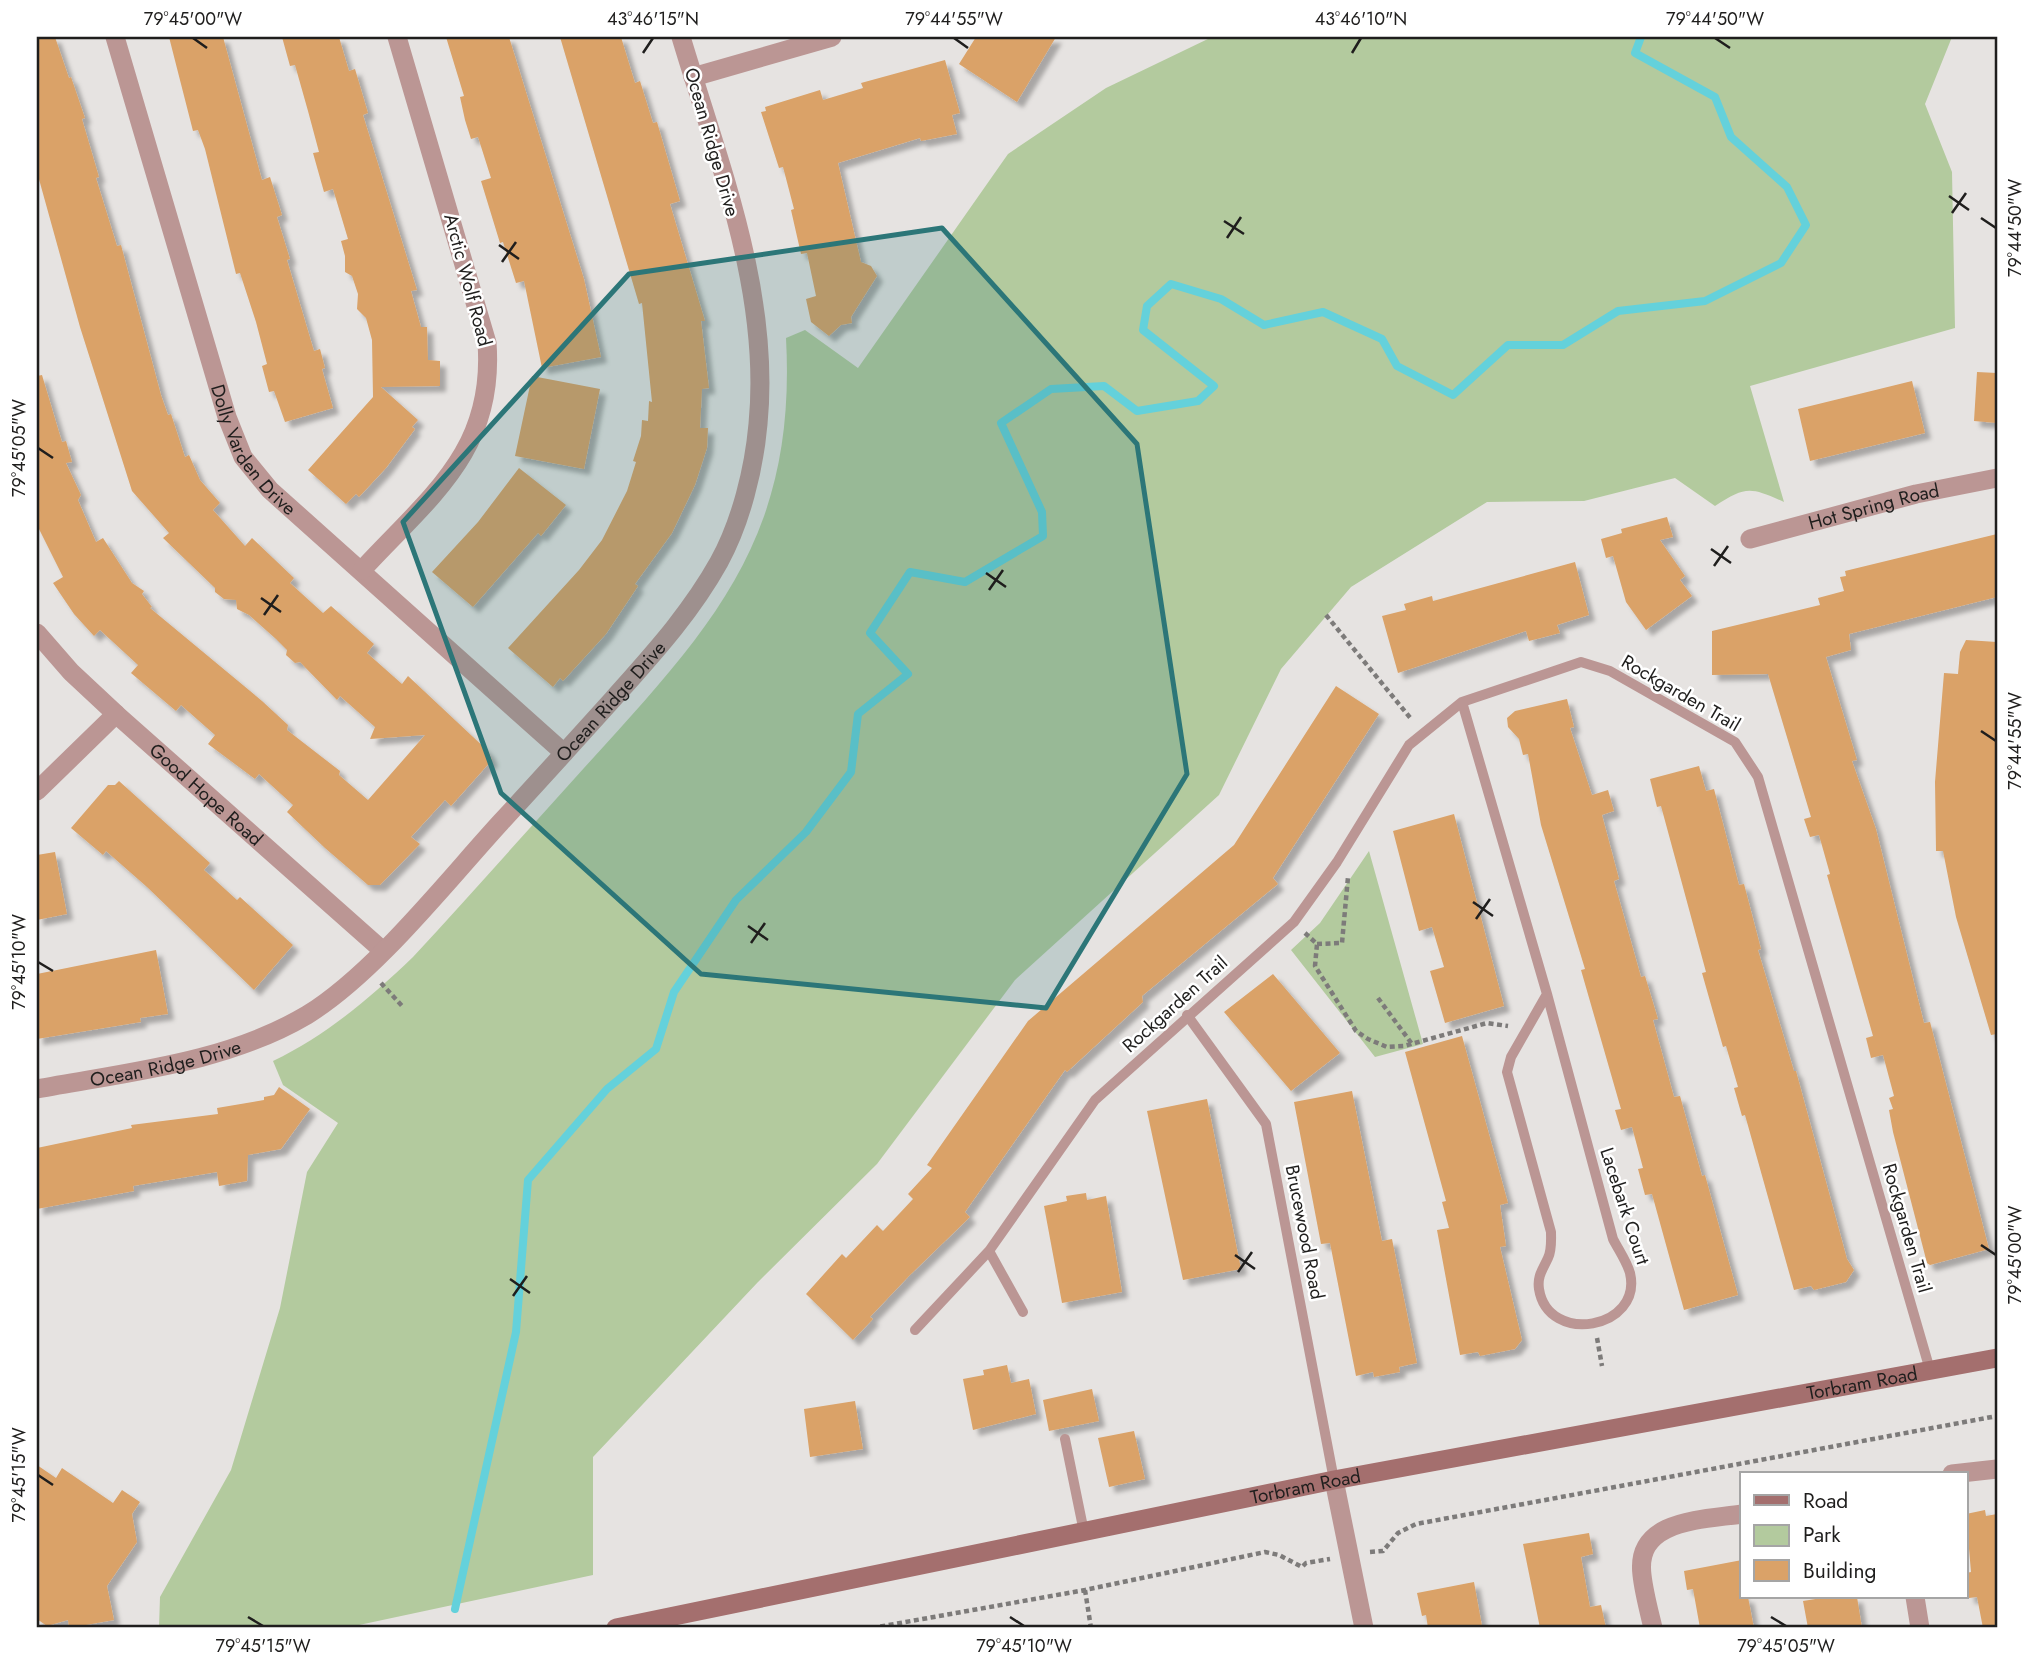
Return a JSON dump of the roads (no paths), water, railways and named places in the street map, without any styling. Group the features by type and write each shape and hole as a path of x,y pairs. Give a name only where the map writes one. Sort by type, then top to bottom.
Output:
{"main road":[{"name":"Torbram Road","path":"616,1628 1334,1480 1997,1358"}],"street":[{"name":"Dolly Varden Drive","path":"115,37 233,437 243,457 270,490 564,753"},
{"name":"Arctic Wolf Road","path":"362,570 453,470 478,428 488,384 487,343 397,37"},
{"name":"Ocean Ridge Drive","path":"37,1089 161,1066 239,1047 282,1028 326,1002 382,950 564,753 688,612 721,558 734,527 751,467 760,394 758,317 746,262 681,37"},
{"path":"693,77 832,37"},
{"name":"Hot Spring Road","path":"1750,539 1916,494 1997,478"},
{"name":"Good Hope Road","path":"37,634 71,673 382,950"},
{"path":"37,791 116,714"},
{"path":"1968,1472 1997,1469"},
{"path":"1334,1480 1364,1628"},
{"path":"1653,1628 1642,1574 1642,1557 1652,1537 1670,1525 1740,1514"},
{"path":"1914,1598 1920,1628"}],"lane":[{"name":"Rockgarden Trail","path":"915,1330 989,1251 1096,1100 1187,1015 1294,922 1337,862 1409,745 1462,702 1581,662 1610,671 1735,741 1758,777 1930,1370"},
{"name":"Lacebark Court","path":"1462,702 1547,995 1613,1239 1630,1273 1625,1302 1616,1313 1597,1324 1575,1325 1562,1320 1550,1311 1539,1289 1539,1278 1551,1245 1551,1231 1507,1072 1511,1057 1547,995"},
{"name":"Brucewood Road","path":"1187,1015 1266,1124 1334,1480"},
{"path":"989,1251 1023,1312"},
{"path":"1065,1439 1084,1532"}],"waterway":[{"path":"455,1609 516,1332 528,1180 607,1089 656,1049 674,992 736,900 806,832 851,772 858,714 908,674 870,633 910,572 965,582 1043,536 1042,512 1001,423 1051,389 1104,386 1137,411 1198,401 1214,386 1143,330 1147,306 1171,284 1221,299 1264,325 1323,312 1382,339 1397,366 1453,395 1508,345 1563,345 1618,311 1705,301 1781,263 1806,225 1787,187 1731,137 1715,97 1635,53 1641,37"}]}
